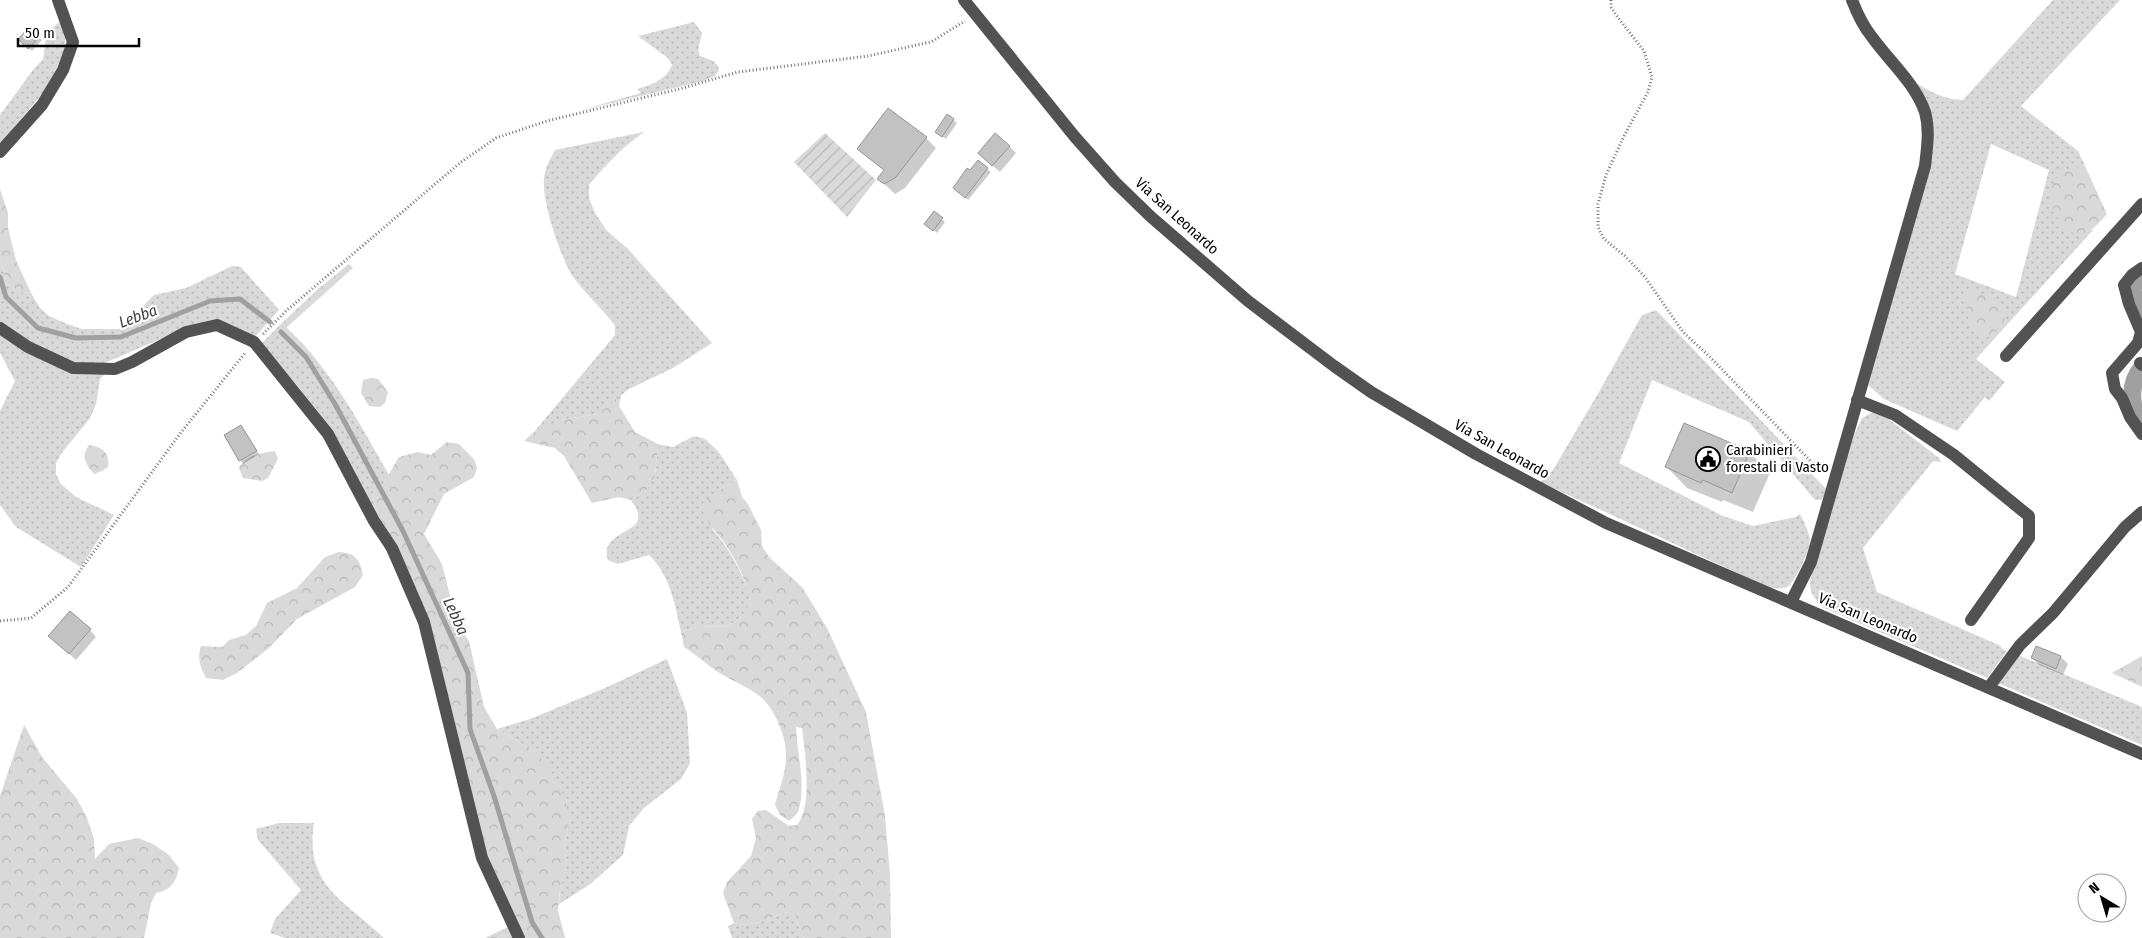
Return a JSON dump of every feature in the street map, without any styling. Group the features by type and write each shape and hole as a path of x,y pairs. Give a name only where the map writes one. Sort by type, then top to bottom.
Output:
{"street":[{"path":"0,152 42,105 63,70 73,42 58,0"},
{"name":"Via San Leonardo","path":"964,0 1115,182 1150,216 1248,301 1371,392 1430,428 1550,495 1606,523 2142,754"},
{"path":"1791,602 1811,562 1925,166 1928,126 1920,102 1859,18 1852,0"},
{"path":"2006,356 2142,204"},
{"path":"2142,268 2132,275 2124,285 2129,304 2141,332 2138,343 2112,373 2114,389 2122,398 2130,417 2142,434"},
{"path":"0,328 28,347 72,368 115,368 132,362 186,332 216,325 254,342 328,434 374,521 395,556 424,622 482,858 519,938"},
{"path":"1857,400 1895,414 1954,455 2029,516 2029,538 1971,620"},
{"path":"1990,687 2020,645 2053,613 2125,527 2142,512"}],"path":[{"path":"1611,0 1611,7 1616,15 1644,51 1652,77 1648,92 1606,174 1598,204 1598,226 1604,239 1645,277 1684,332 1712,358 1833,485"},
{"path":"0,621 31,618 68,587 179,435 254,342 286,310 461,162 496,138 547,121 683,88 738,72 868,56 931,42 976,15"}],"green space":[{"path":"2053,0 2120,0 2021,106 2078,151 2085,166 2067,171 2053,208 2065,226 2084,232 2094,229 1976,359 2005,382 1989,401 1985,397 1957,431 1884,399 1868,385 1932,134 1911,80 1942,96 1963,100","holes":["1991,144 2049,170 2016,297 1955,274"]},
{"path":"694,22 702,33 698,50 700,56 717,64 719,70 715,76 703,81 578,111 641,93 637,89 653,84 666,75 672,65 668,58 638,36"},
{"path":"58,23 65,24 65,51 46,89 0,144 0,115 43,59 47,32"},
{"path":"644,132 608,163 589,185 589,198 595,213 607,231 627,248 712,343 673,368 629,389 598,414 566,419 534,432 615,335 615,325 574,278 561,252 552,226 544,189 547,167 555,150"},
{"path":"825,133 876,180 847,217 794,162"},
{"path":"2085,166 2107,214 2091,230 2079,234 2068,230 2058,219 2052,207 2050,195 2053,185 2062,170"},
{"path":"0,189 8,213 8,228 16,260 31,293 20,292 7,284 0,258"},
{"path":"0,258 7,284 20,292 31,293 40,308 49,316 82,329 119,329 137,318 145,304 154,295 186,288 232,266 241,267 279,310 253,339 221,324 188,327 98,366 84,365 46,352 0,322"},
{"path":"349,264 353,268 286,328 282,323 318,289"},
{"path":"1969,289 1995,299 2008,310 2002,324 1989,337 1978,337 1969,320 1963,290"},
{"path":"1656,310 1828,491 1821,500 1815,500 1749,422 1652,380 1619,463 1723,516 1753,526 1796,517 1800,514 1809,533 1809,545 1797,574 1785,588 1770,588 1540,482 1553,470 1642,315"},
{"path":"282,323 307,348 335,385 389,475 383,484 372,494 379,519 322,417 297,385 260,345"},
{"path":"0,330 28,350 106,373 100,379 96,404 90,418 56,463 56,474 61,484 76,497 114,515 81,567 16,527 0,505 0,411 15,381 0,353"},
{"path":"370,378 378,379 388,392 385,403 380,407 369,406 361,393 363,380"},
{"path":"621,395 619,406 635,432 658,444 655,476 646,491 631,500 619,497 592,503 564,456 555,448 524,441 534,432 548,425 566,419 598,414"},
{"path":"1871,413 1882,414 1939,458 1941,462 1933,461 1863,548 1877,592 2001,646 2001,648 2007,651 1987,678 1824,608 1812,593 1810,579 1813,566 1854,435 1862,418"},
{"path":"694,436 705,439 718,451 737,480 716,492 712,529 725,545 735,562 752,601 740,619 725,627 700,626 681,632 671,590 662,572 649,555 618,564 608,560 607,548 614,539 637,522 638,512 631,500 646,491 655,476 658,444 673,447"},
{"path":"447,442 459,444 474,459 477,468 474,477 444,494 424,534 442,564 457,623 469,641 484,707 497,729 534,751 548,766 561,788 570,818 564,847 567,864 560,888 558,911 565,938 485,938 508,927 489,872 430,646 381,538 379,519 372,494 383,484 399,457 418,452 431,455"},
{"path":"89,445 102,449 108,458 108,467 94,474 85,460 85,453"},
{"path":"275,451 278,459 268,478 262,481 243,478 239,468 246,460 259,454"},
{"path":"737,480 742,497 748,504 761,530 762,546 769,557 802,587 827,628 866,712 885,816 890,874 891,938 804,938 795,915 784,912 753,924 734,923 723,893 727,882 751,856 756,838 752,819 758,811 766,810 789,826 797,825 805,805 807,779 802,728 796,727 802,789 798,811 789,821 780,815 775,805 785,769 786,749 783,734 773,712 755,692 721,674 684,647 681,632 700,626 725,627 740,619 751,601 737,564 705,517 702,504 716,492"},
{"path":"339,552 350,554 359,561 363,575 355,587 297,619 269,648 237,673 223,680 206,678 200,662 201,646 222,647 229,640 246,635 256,626 267,603 297,588 325,557"},
{"path":"2018,655 2142,707 2142,745 1998,683"},
{"path":"2142,656 2142,687 2112,673"},
{"path":"667,659 687,713 690,763 681,779 644,808 629,826 623,855 589,885 559,904 560,888 567,864 564,847 570,818 534,751 497,729 530,719 605,688"},
{"path":"24,725 42,757 77,799 87,818 94,839 95,859 109,844 138,838 153,844 169,855 179,868 172,885 166,890 156,893 151,903 144,938 0,938 0,796"},
{"path":"279,823 314,823 313,845 315,862 321,877 342,902 384,938 285,938 270,933 275,919 301,890 258,840 256,829"},
{"path":"784,912 795,915 804,938 732,938 728,926 734,923 759,922"}],"building":[{"path":"30,26 40,36 28,49 18,39"},
{"path":"888,108 927,137 895,178 884,184 877,179 884,170 857,149"},
{"path":"947,114 954,119 942,137 935,132"},
{"path":"995,133 1010,146 992,166 978,153"},
{"path":"978,160 988,168 965,198 953,188 967,168 970,170"},
{"path":"934,211 943,218 933,231 924,224"},
{"name":"Carabinieri forestali di Vasto","path":"1684,423 1750,451 1732,493 1703,480 1701,483 1665,467"},
{"path":"241,425 257,451 239,461 224,435"},
{"path":"70,611 91,629 69,654 48,636"},
{"path":"2036,646 2061,656 2056,669 2031,658"}],"waterway":[{"path":"2142,276 2134,284 2132,291 2142,312"},
{"name":"Lebba","path":"0,277 6,297 38,328 76,338 121,337 210,301 240,299 270,322"},
{"name":"Lebba","path":"281,332 306,357 335,404 403,531 468,673 470,729 494,796 532,922 542,938"},
{"path":"2142,368 2135,381 2132,396 2135,410 2142,423"}],"place":[{"name":"Carabinieri forestali di Vasto","path":"1708,459"}]}
